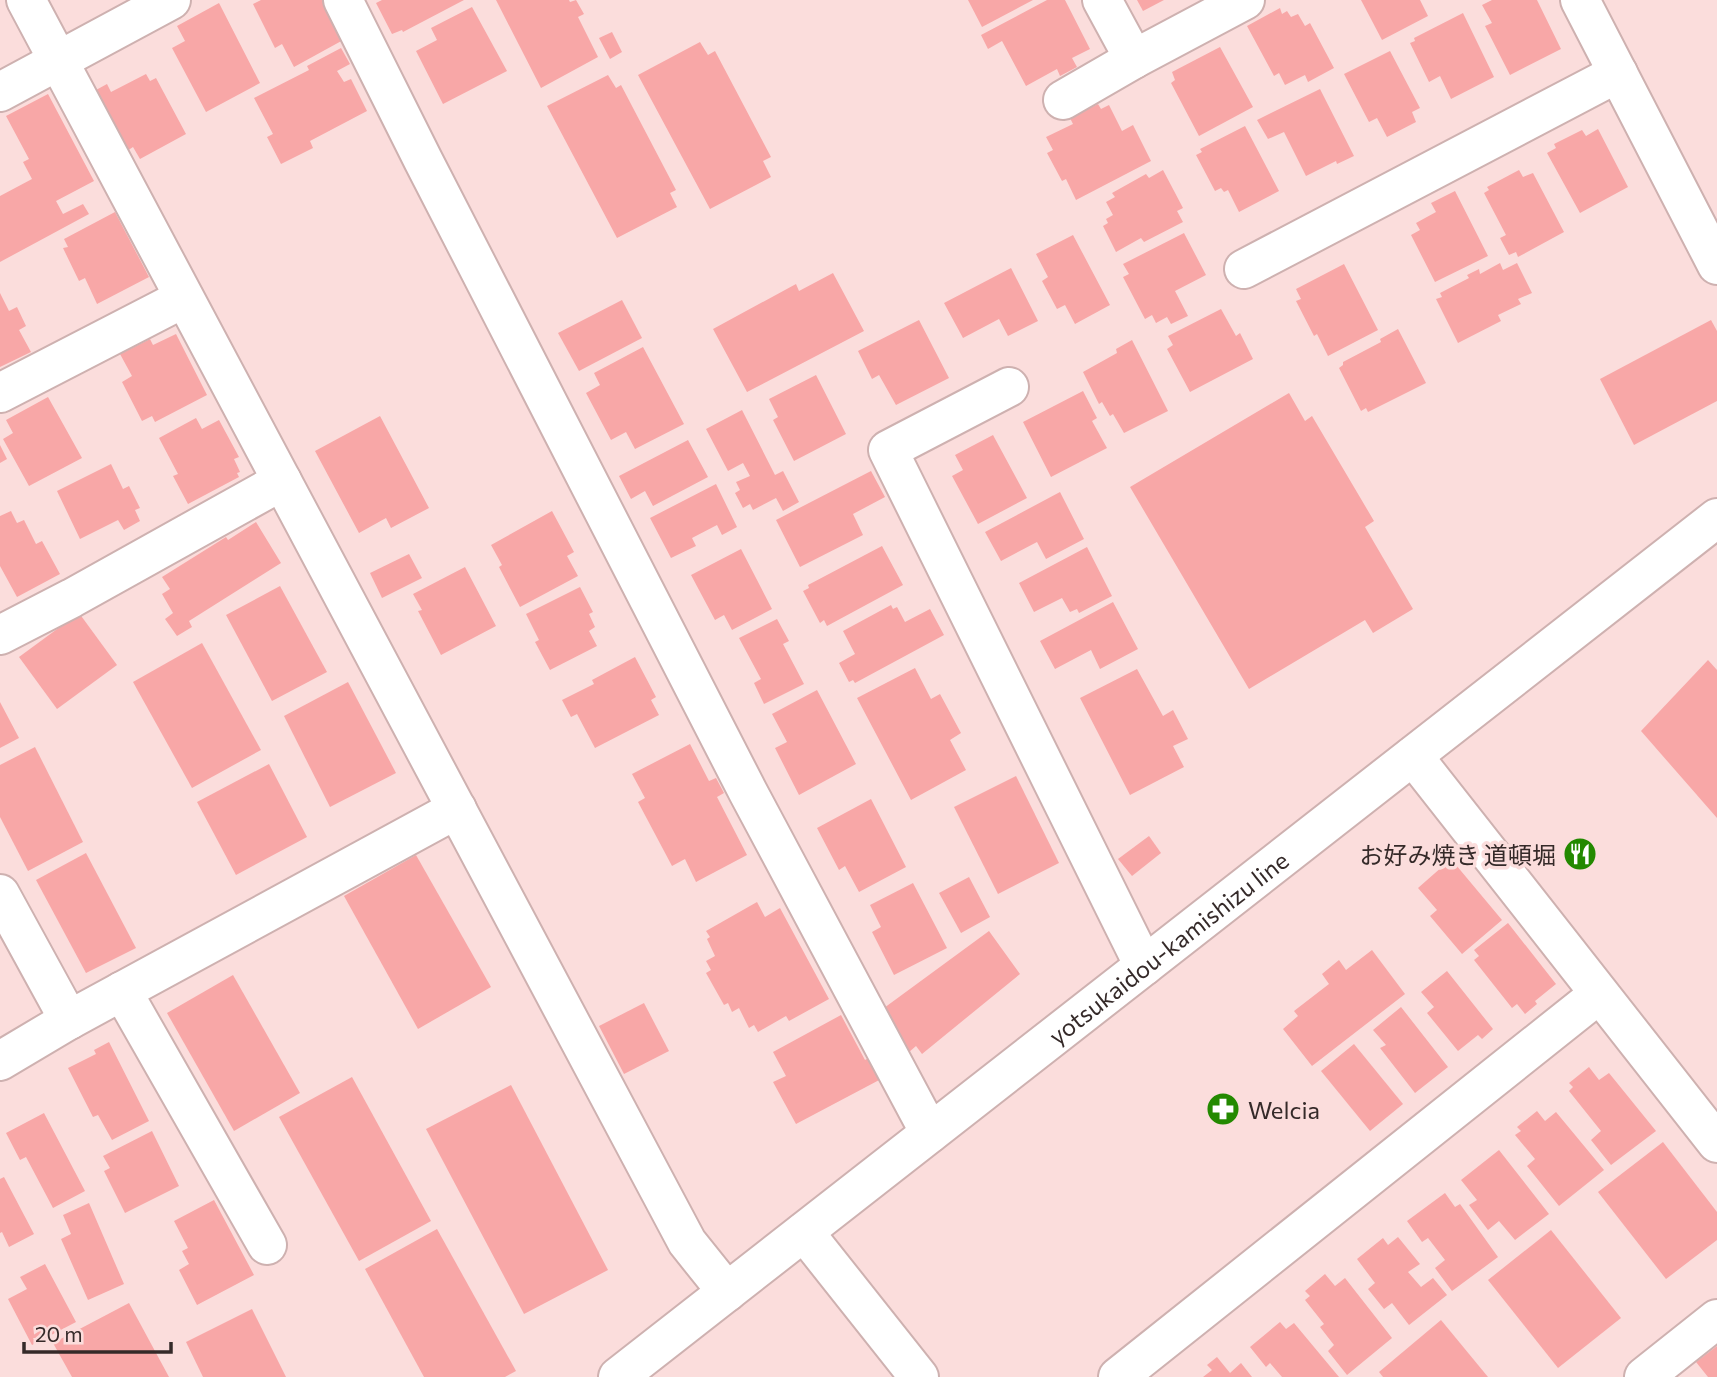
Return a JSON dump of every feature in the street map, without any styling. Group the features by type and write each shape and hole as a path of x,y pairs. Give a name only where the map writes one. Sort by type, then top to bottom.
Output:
{"street":[{"path":"26,0 687,1242 727,1292"},
{"path":"0,92 170,0"},
{"path":"343,0 742,780 930,1133"},
{"path":"1102,0 1134,59"},
{"path":"1063,100 1245,0"},
{"path":"1580,0 1717,265"},
{"path":"1244,269 1618,73"},
{"path":"0,393 184,298"},
{"path":"1009,387 888,450 1144,966"},
{"path":"0,635 282,481"},
{"name":"yotsukaidou-kamishizu line","path":"618,1377 1717,518"},
{"path":"1413,756 1717,1143"},
{"path":"0,1061 69,1020 457,808"},
{"path":"0,894 69,1020"},
{"path":"122,991 267,1245"},
{"path":"1118,1377 1599,994"},
{"path":"804,1232 919,1377"},
{"path":"1644,1377 1717,1319"}],"building":[{"path":"261,0 325,0 345,39 294,67 282,44 275,48 253,4"},
{"path":"382,0 464,0 403,32 402,30 392,34 376,3"},
{"path":"496,0 576,0 584,14 578,17 598,57 541,88"},
{"path":"968,0 1033,0 982,27"},
{"path":"1047,0 1065,0 1090,49 1072,58 1077,67 1060,76 1057,69 1026,86 1002,41 988,49 981,35"},
{"path":"1137,0 1164,0 1143,11"},
{"path":"1361,0 1420,0 1428,16 1382,40"},
{"path":"1492,0 1537,0 1561,49 1510,75 1485,26 1492,23 1482,5"},
{"path":"219,3 260,83 206,112 172,48 185,41 177,26"},
{"path":"472,7 507,71 443,104 416,51 437,40 431,28"},
{"path":"1280,8 1282,14 1287,11 1291,17 1298,14 1305,26 1310,23 1334,68 1308,82 1305,75 1285,85 1279,73 1274,76 1247,26"},
{"path":"1463,13 1494,77 1451,99 1440,76 1429,82 1410,43 1415,41 1414,38"},
{"path":"612,32 622,52 610,59 599,38"},
{"path":"700,42 708,55 715,51 771,157 763,161 771,177 710,209 638,75"},
{"path":"1220,47 1253,107 1199,136 1171,83 1175,80 1172,72"},
{"path":"341,48 350,64 337,71 344,82 351,79 367,111 310,141 313,148 281,164 267,137 273,134 254,98 309,70 307,66"},
{"path":"1390,51 1420,108 1412,112 1416,122 1387,137 1377,118 1369,122 1344,74"},
{"path":"146,74 150,81 156,78 186,134 140,159 133,147 127,151 96,90 107,84 111,92"},
{"path":"608,75 616,88 621,85 676,190 670,193 677,207 617,238 547,106"},
{"path":"1320,89 1354,156 1337,164 1336,161 1306,176 1284,132 1268,139 1257,120"},
{"path":"48,94 94,181 56,201 63,214 83,204 89,214 0,262 0,196 32,179 23,162 29,159 6,116"},
{"path":"1098,104 1101,109 1109,105 1122,131 1133,125 1151,161 1076,200 1066,179 1062,181 1047,153 1053,150 1046,137 1073,124 1070,118"},
{"path":"1245,126 1279,191 1239,212 1228,190 1224,192 1221,188 1215,191 1196,155 1202,152 1200,149"},
{"path":"1598,129 1628,187 1580,213 1547,153 1556,148 1554,144 1582,130 1586,136"},
{"path":"1163,170 1183,208 1177,211 1183,222 1144,242 1141,238 1116,252 1103,226 1108,223 1106,219 1113,215 1106,202 1115,197 1112,193 1146,174 1149,178"},
{"path":"1519,170 1523,177 1533,173 1564,232 1518,257 1516,252 1509,255 1500,238 1506,235 1484,193 1489,190 1487,187"},
{"path":"1455,191 1488,256 1435,282 1411,235 1420,230 1416,223 1436,212 1431,203"},
{"path":"115,212 149,277 97,304 85,278 79,281 63,248 68,247 64,239"},
{"path":"1184,233 1206,275 1175,291 1188,316 1171,324 1167,317 1156,323 1152,315 1145,319 1123,277 1129,274 1123,264"},
{"path":"1073,235 1110,305 1075,324 1065,305 1057,309 1042,281 1048,277 1036,254"},
{"path":"1500,263 1503,270 1517,263 1532,293 1518,299 1521,304 1498,315 1501,321 1458,343 1436,299 1442,297 1440,293 1469,278 1467,275 1479,269 1480,274"},
{"path":"1344,264 1378,330 1328,356 1296,301 1301,299 1296,289"},
{"path":"1011,268 1038,321 1008,336 999,319 963,338 944,303"},
{"path":"833,273 864,331 747,392 713,329 796,284 799,291"},
{"path":"0,293 9,311 17,307 26,326 19,330 31,352 0,367"},
{"path":"622,300 642,338 579,371 558,333"},
{"path":"1221,309 1236,336 1240,333 1253,359 1190,392 1167,349 1173,345 1168,336"},
{"path":"919,320 949,378 896,405 879,375 872,379 858,351"},
{"path":"1711,320 1717,331 1717,401 1634,445 1600,379"},
{"path":"1398,329 1426,383 1368,412 1366,408 1361,411 1339,368 1343,362 1381,342 1380,339"},
{"path":"176,334 207,395 155,422 152,416 142,421 122,382 132,376 120,354 150,339 153,345"},
{"path":"1132,340 1168,411 1124,433 1113,414 1110,416 1102,402 1099,404 1083,372 1117,353 1116,349"},
{"path":"643,347 684,424 635,449 626,432 611,440 586,393 600,385 594,373"},
{"path":"816,375 846,434 794,461 773,420 778,417 769,399"},
{"path":"1083,391 1097,418 1092,421 1107,448 1051,477 1023,422"},
{"path":"1289,393 1305,421 1312,416 1374,521 1365,527 1413,609 1373,633 1365,620 1249,689 1130,487"},
{"path":"48,397 82,458 29,486 3,439 13,433 6,420"},
{"path":"742,410 775,475 783,471 799,502 783,511 776,498 753,510 750,504 743,508 735,493 740,490 736,482 750,476 743,463 728,471 706,429"},
{"path":"380,416 429,508 391,528 386,518 359,533 315,451"},
{"path":"196,418 202,429 219,420 239,457 234,459 240,472 237,473 239,477 188,504 173,476 178,474 159,438"},
{"path":"993,435 1027,498 978,524 952,476 963,470 955,455"},
{"path":"688,440 708,477 653,506 645,491 631,499 619,476"},
{"path":"0,445 7,459 0,463"},
{"path":"111,464 123,489 129,486 140,508 135,510 140,521 124,530 118,520 80,539 57,491"},
{"path":"871,471 885,497 853,514 863,535 800,567 776,520"},
{"path":"716,484 737,527 722,535 717,525 692,538 696,546 671,558 650,518"},
{"path":"1060,492 1084,539 1046,559 1037,542 1001,561 985,532"},
{"path":"11,511 17,523 24,520 36,544 42,541 60,574 17,597 0,566 0,516"},
{"path":"552,511 574,552 567,556 578,576 520,607 491,545"},
{"path":"256,522 281,563 189,621 192,627 177,636 165,619 173,613 162,594 170,589 162,577 226,537 228,540"},
{"path":"882,546 903,585 827,626 824,620 820,623 803,591 809,588 808,585"},
{"path":"1087,547 1112,596 1079,613 1077,609 1070,612 1062,598 1034,612 1019,583"},
{"path":"741,549 772,609 732,630 724,615 715,620 691,575"},
{"path":"409,554 422,578 382,598 370,573"},
{"path":"465,567 496,626 441,655 418,611 422,610 413,594"},
{"path":"280,586 327,672 272,701 226,615"},
{"path":"580,587 593,612 589,614 595,627 589,631 597,646 550,670 535,642 539,640 526,614"},
{"path":"1113,602 1138,649 1100,669 1091,650 1055,669 1040,641"},
{"path":"891,605 893,609 897,607 905,622 930,609 944,635 855,683 853,680 849,682 839,663 855,654 843,631"},
{"path":"79,613 117,665 57,709 19,657"},
{"path":"777,619 789,641 783,644 804,684 764,704 754,683 761,679 739,638"},
{"path":"202,643 261,750 192,788 133,682"},
{"path":"635,657 656,697 651,700 659,715 595,748 577,714 571,717 562,700 594,684 592,680"},
{"path":"1708,660 1717,670 1717,818 1641,731"},
{"path":"915,668 931,699 940,694 961,733 950,740 966,770 911,800 857,698"},
{"path":"1137,669 1163,716 1173,710 1188,739 1173,746 1184,767 1130,795 1080,698"},
{"path":"348,682 396,773 330,807 284,716"},
{"path":"817,690 856,764 799,795 775,748 787,742 772,714"},
{"path":"0,702 19,738 0,748"},
{"path":"690,744 709,781 716,778 724,793 717,797 747,855 696,882 685,859 672,866 638,802 645,798 632,774"},
{"path":"35,747 83,842 28,871 0,817 0,765"},
{"path":"269,764 307,837 236,875 197,802"},
{"path":"1016,776 1059,863 998,894 954,807"},
{"path":"871,799 906,867 859,892 845,866 839,870 817,828"},
{"path":"1149,836 1161,853 1132,876 1118,859"},
{"path":"86,853 136,948 86,973 36,880"},
{"path":"416,855 491,987 418,1029 344,896"},
{"path":"1451,859 1502,920 1462,954 1430,916 1437,910 1418,888"},
{"path":"969,877 990,917 961,933 939,893"},
{"path":"913,883 947,948 894,975 872,932 881,927 870,905"},
{"path":"757,902 765,917 780,908 829,999 789,1021 786,1016 758,1032 754,1025 749,1028 739,1008 732,1012 728,1003 724,1005 706,973 711,970 706,961 715,956 706,931"},
{"path":"1508,923 1556,984 1535,1001 1537,1004 1525,1014 1517,1004 1512,1008 1474,960 1479,956 1474,950"},
{"path":"989,931 1020,974 922,1054 916,1046 908,1053 884,1008"},
{"path":"1372,950 1405,994 1312,1066 1283,1029 1298,1016 1294,1011 1329,984 1322,974 1339,960 1346,970"},
{"path":"1447,971 1493,1029 1482,1039 1478,1035 1458,1051 1427,1013 1434,1007 1421,992"},
{"path":"233,975 300,1093 234,1131 167,1013"},
{"path":"644,1003 669,1051 624,1074 599,1026"},
{"path":"1401,1007 1448,1067 1415,1093 1380,1048 1386,1045 1373,1030"},
{"path":"841,1015 865,1060 872,1056 883,1078 796,1124 773,1082 786,1076 773,1052"},
{"path":"109,1042 149,1121 112,1140 98,1115 93,1117 68,1068 96,1054 94,1050"},
{"path":"1354,1044 1403,1104 1370,1131 1321,1071"},
{"path":"1589,1067 1599,1080 1609,1073 1656,1131 1611,1165 1591,1140 1601,1131 1569,1091 1573,1087 1569,1083"},
{"path":"352,1077 431,1221 359,1261 279,1117"},
{"path":"511,1085 608,1270 524,1314 426,1129"},
{"path":"1537,1111 1545,1121 1556,1112 1604,1170 1559,1206 1527,1166 1535,1159 1515,1135 1521,1131 1517,1127"},
{"path":"44,1113 85,1191 53,1208 26,1157 20,1160 6,1133"},
{"path":"152,1131 179,1186 125,1213 104,1171 110,1168 103,1156"},
{"path":"1663,1142 1717,1212 1717,1240 1666,1279 1598,1192"},
{"path":"1499,1150 1549,1214 1515,1240 1499,1221 1488,1230 1469,1205 1477,1200 1461,1180"},
{"path":"4,1177 34,1234 9,1247 2,1232 0,1233 0,1179"},
{"path":"1445,1193 1455,1207 1460,1204 1498,1257 1452,1291 1435,1268 1445,1260 1428,1238 1422,1242 1407,1221"},
{"path":"214,1200 254,1275 197,1305 179,1270 189,1264 182,1251 188,1248 174,1221"},
{"path":"89,1203 124,1284 88,1300 61,1239 71,1234 63,1215"},
{"path":"437,1229 516,1371 505,1377 424,1377 365,1269"},
{"path":"1551,1230 1621,1318 1558,1368 1488,1280"},
{"path":"1398,1237 1420,1264 1408,1272 1421,1287 1433,1278 1447,1295 1409,1325 1392,1303 1384,1309 1368,1289 1375,1283 1357,1259 1383,1238 1388,1245"},
{"path":"45,1264 76,1322 32,1345 8,1299 27,1289 20,1277"},
{"path":"1325,1274 1335,1286 1345,1278 1392,1338 1347,1375 1328,1351 1334,1345 1320,1327 1324,1324 1305,1300 1310,1296 1305,1291"},
{"path":"129,1303 169,1377 72,1377 53,1343"},
{"path":"252,1309 286,1377 203,1377 186,1342"},
{"path":"1441,1320 1488,1377 1383,1377 1379,1372"},
{"path":"1280,1322 1286,1329 1294,1323 1339,1377 1282,1377 1270,1363 1266,1367 1250,1347"},
{"path":"1717,1346 1717,1377 1708,1377 1696,1362"},
{"path":"1217,1357 1230,1373 1241,1363 1252,1377 1203,1377 1212,1370 1207,1365"}],"place":[{"name":"お好み焼き 道頓堀","path":"1580,854"},
{"name":"Welcia","path":"1223,1109"}]}
